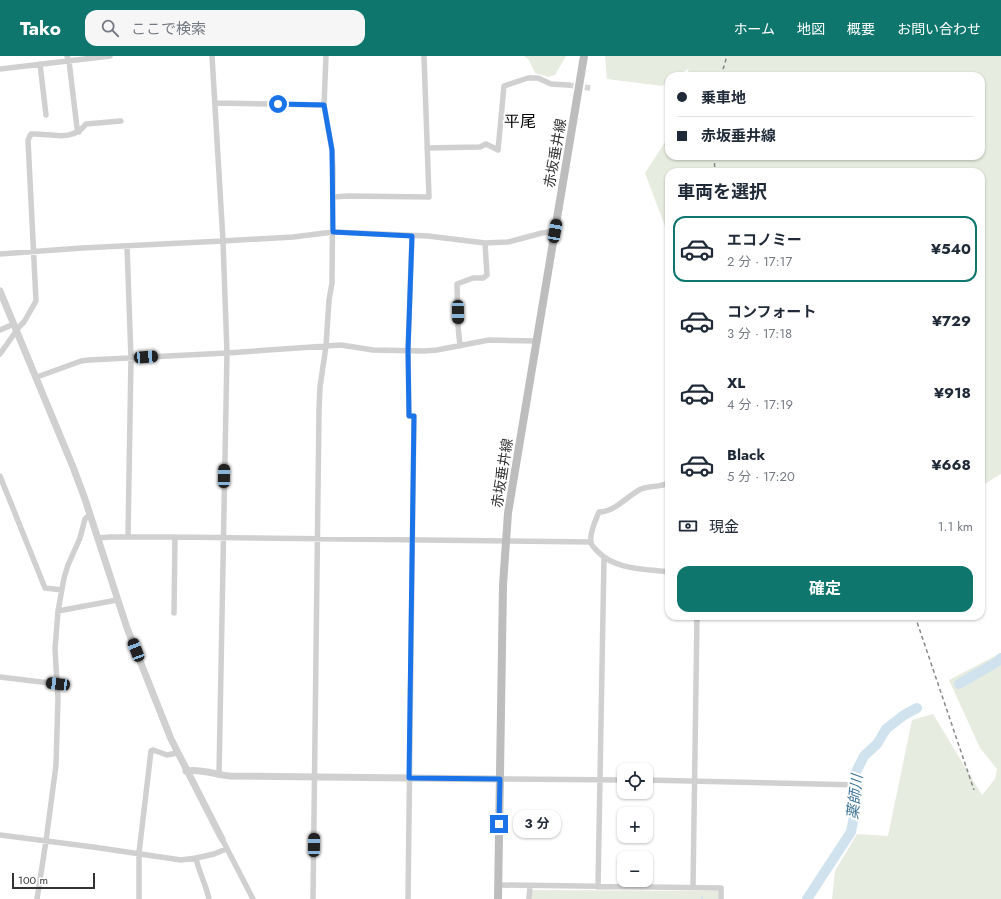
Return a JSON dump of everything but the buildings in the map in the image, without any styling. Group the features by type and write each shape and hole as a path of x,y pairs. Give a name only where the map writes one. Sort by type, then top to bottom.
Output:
{"main road":[{"name":"赤坂垂井線","path":"498,899 503,585 508,513 584,56"}],"street":[{"path":"0,69 40,64 68,58 110,56"},
{"path":"212,56 216,103 223,241 227,353 222,538 219,775"},
{"path":"313,899 320,387 326,346 329,300 332,283 333,232 332,150 324,105 326,56"},
{"path":"333,197 429,197 424,56"},
{"path":"68,58 77,128 79,132"},
{"path":"40,64 46,115"},
{"path":"427,148 480,147 486,144 498,150 504,86 528,78 538,78 551,84 568,86"},
{"path":"216,103 324,105"},
{"path":"0,354 24,322 36,301 28,140 31,134 57,136 71,134 79,132 86,124 121,121"},
{"path":"0,254 293,237 333,232 428,236 485,243 508,242 555,231"},
{"path":"408,899 414,416 409,416 408,350 412,236"},
{"path":"460,346 457,284 473,278 483,278 487,275 485,243"},
{"path":"127,246 131,358 128,538"},
{"path":"0,291 73,467 117,600 177,752 253,899"},
{"path":"0,330 14,324"},
{"path":"36,377 81,361 341,345 373,350 424,351 438,350 489,340 537,341"},
{"path":"0,476 45,588 62,590"},
{"path":"665,483 642,489 628,496 607,511 599,512 592,530 591,542 604,558 614,563 665,571"},
{"path":"37,899 56,765 58,684 55,649 58,611 68,565 80,538 85,519 90,515"},
{"path":"97,538 175,537 591,542"},
{"path":"174,613 175,537"},
{"path":"598,887 604,558"},
{"path":"58,611 117,600"},
{"path":"693,888 697,620"},
{"path":"0,677 58,684"},
{"path":"139,899 139,853 151,751 153,750 167,755 177,752"},
{"path":"186,771 192,769 219,775 617,780"},
{"path":"653,780 860,785"},
{"path":"0,835 181,860 214,854 226,849"},
{"path":"196,858 209,899"},
{"path":"498,885 721,888 721,899"},
{"path":"529,899 530,886"}],"shaded area":[{"path":"524,56 566,56 555,75 548,77 535,73 529,60"},
{"path":"605,56 1001,56 1001,474 985,484 985,168 665,168 665,226 645,173 665,142 665,160 985,160 985,72 688,72 688,69 683,72 665,72 665,84 662,86 607,79"},
{"path":"1001,653 1001,899 832,899 835,871 857,834 888,836 912,720 933,714 982,795 995,779 997,769 980,748 949,680"},
{"path":"532,890 718,891 718,899 532,899"}],"waterway":[{"name":"薬師川","path":"959,684 997,662 1001,658"},
{"name":"薬師川","path":"807,899 851,832 854,816 856,772 864,756 877,744 886,729 904,715 917,708"}],"tunnel":[{"path":"568,85 591,88"}],"railway":[{"path":"722,72 727,56"},
{"path":"714,160 715,168"},
{"path":"916,620 974,790"}],"district":[{"name":"平尾","path":"520,121"}],"route":[{"path":"278,104 324,105 332,150 333,232 412,236 408,350 409,416 414,416 409,778 500,779 499,824"}]}
